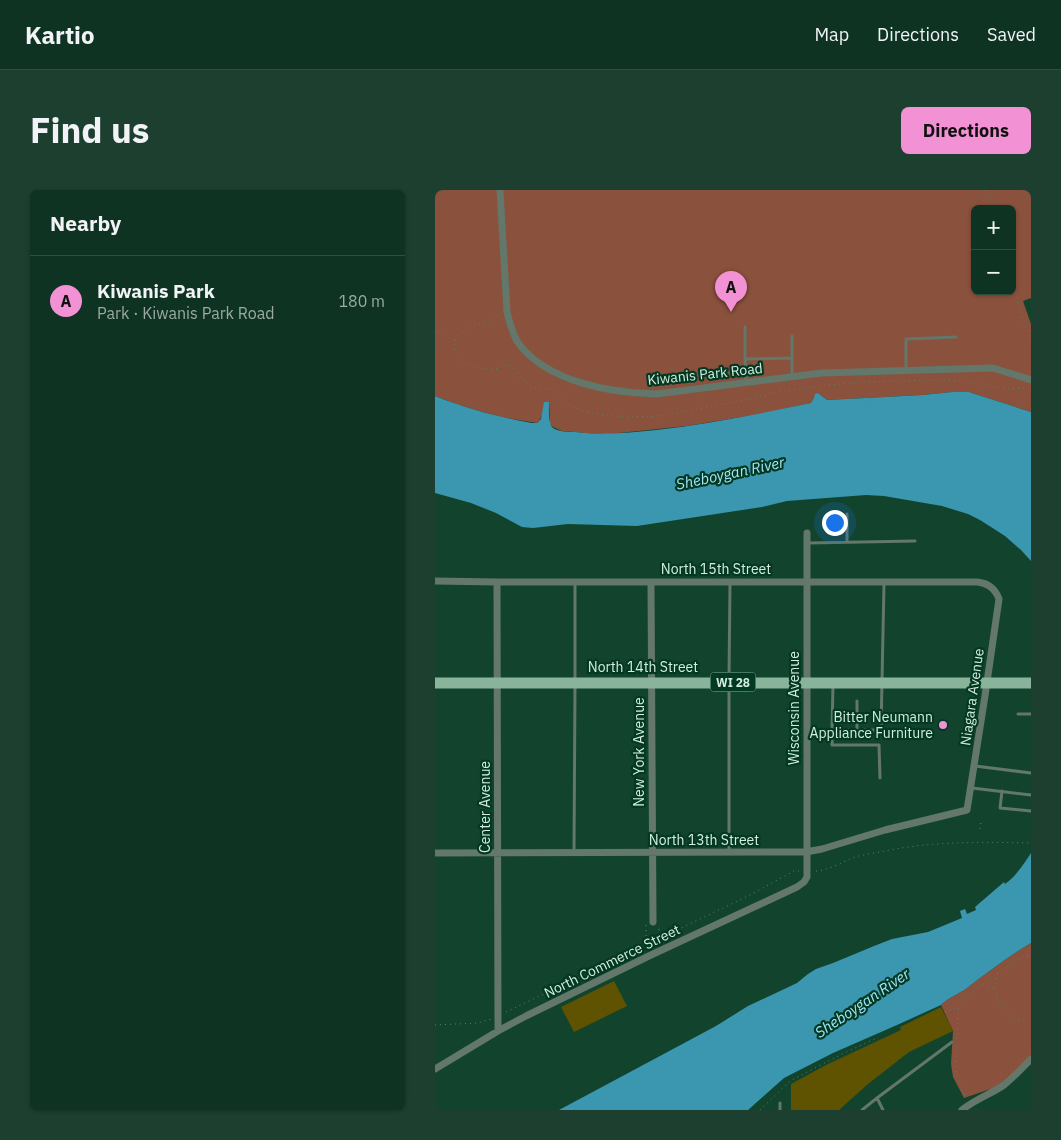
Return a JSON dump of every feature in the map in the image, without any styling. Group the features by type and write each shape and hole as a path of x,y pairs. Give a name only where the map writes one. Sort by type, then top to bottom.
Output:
{"main road":[{"name":"North 14th Street","path":"435,683 1031,683"}],"street":[{"name":"Kiwanis Park Road","path":"500,190 507,312 511,327 519,343 532,357 563,376 621,392 656,394 822,373 993,368 1031,380"},
{"name":"Wisconsin Avenue","path":"804,882 807,877 807,533"},
{"name":"North 15th Street","path":"435,581 980,582 994,589"},
{"name":"Center Avenue","path":"497,582 498,1031"},
{"name":"New York Avenue","path":"651,582 653,922"},
{"name":"Niagara Avenue","path":"967,810 999,601 994,589"},
{"name":"North 13th Street","path":"435,853 807,852 967,810"},
{"name":"North Commerce Street","path":"435,1069 526,1016 804,882"},
{"path":"962,1110 1004,1084 1031,1061"}],"lane":[{"path":"745,327 746,383"},
{"path":"792,336 792,377"},
{"path":"906,371 906,339 956,337"},
{"path":"745,359 791,358"},
{"path":"847,514 847,542"},
{"path":"807,542 915,541"},
{"path":"574,853 575,582"},
{"path":"729,852 730,582"},
{"path":"832,730 881,730 884,582"},
{"path":"833,682 832,745 879,745 880,778"},
{"path":"857,701 857,730"},
{"path":"1018,714 1031,714"},
{"path":"975,766 1031,773"},
{"path":"971,788 1031,795"},
{"path":"1002,791 1000,808 1031,811"},
{"path":"863,1110 952,1042"},
{"path":"877,1098 883,1110"},
{"path":"780,1103 780,1110"}],"path":[{"path":"984,190 989,194 993,205"},
{"path":"1016,293 1023,320 1031,340"},
{"path":"455,341 465,328 507,312"},
{"path":"871,393 871,406"},
{"path":"980,829 981,821"},
{"path":"435,1025 478,1023 498,1016 795,871 828,869 856,857 923,845 962,842 1031,843"},
{"path":"651,955 646,945 646,924 658,921 659,939 664,949"},
{"path":"970,1104 955,1073 958,1004 998,972 1015,961 1031,955"},
{"path":"1026,956 1031,958"},
{"path":"996,993 995,982 998,972"},
{"path":"983,984 992,988 1007,1012 1020,1020 1031,1021"},
{"path":"945,1012 957,1007"},
{"path":"760,1110 790,1082 842,1054 877,1038"}],"shaded area":[{"path":"435,190 1031,190 1031,298 1023,301 1031,324 1031,412 969,392 827,400 818,393 811,403 765,413 687,426 609,434 562,431 553,427 550,424 549,402 537,423 501,417 435,396"},
{"path":"1031,943 1031,1058 1002,1085 964,1098 953,1077 951,1064 953,1031 941,1005"}],"water":[{"name":"Sheboygan River","path":"969,392 1031,412 1031,561 1005,536 968,514 942,506 884,496 866,495 787,501 762,507 637,526 568,524 533,528 522,527 496,513 471,503 435,493 435,396 483,412 532,423 537,423 541,419 544,402 549,402 550,420 553,428 564,432 605,433 675,428 753,415 811,403 815,394 818,393 827,400"},
{"name":"Sheboygan River","path":"1031,853 1031,943 941,1005 833,1053 784,1078 748,1110 559,1110 716,1026 748,1006 797,983 816,969 892,939 928,932 962,918 960,911 965,909 967,914 976,910 975,907 1004,882 1005,884 1013,877"}],"building":[{"path":"614,981 627,1006 574,1032 561,1007"},
{"path":"941,1007 953,1031 909,1052 868,1084 839,1110 791,1110 791,1084 826,1065 901,1030 900,1027"}],"place":[{"name":"Kiwanis Park","path":"731,312"},
{"name":"Bitter Neumann Appliance Furniture","path":"943,725"}]}
